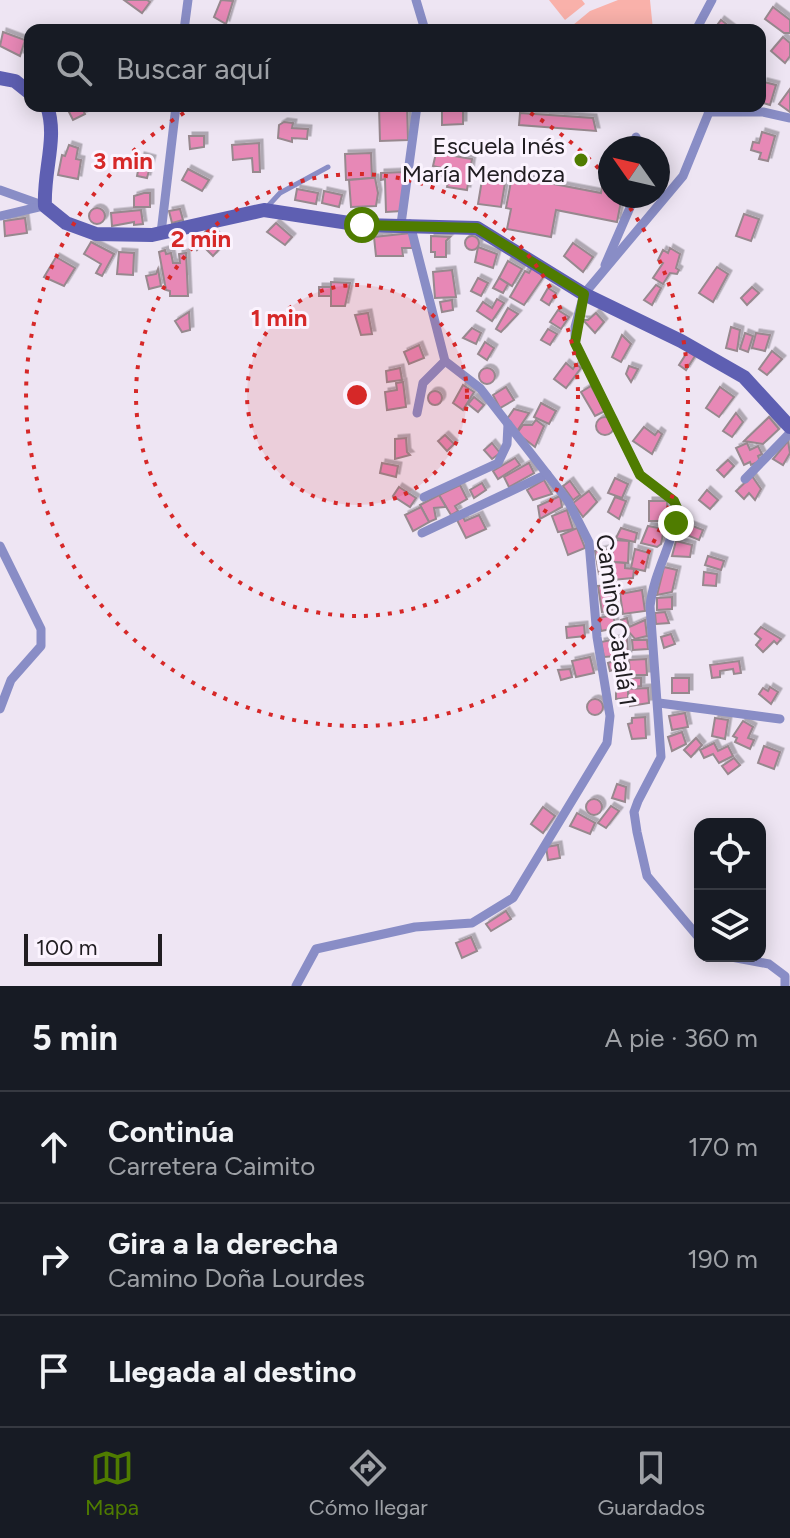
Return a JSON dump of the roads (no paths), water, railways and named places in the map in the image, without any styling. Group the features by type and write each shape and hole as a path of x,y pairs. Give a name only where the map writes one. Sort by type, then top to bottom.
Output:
{"street":[{"path":"185,24 188,0"},
{"path":"416,0 423,24"},
{"path":"699,24 712,0"},
{"path":"0,78 15,81 24,88"},
{"path":"45,206 43,177 53,131 48,112"},
{"path":"161,233 175,112"},
{"path":"416,112 406,224 445,361 423,383 417,413"},
{"path":"694,932 647,876 634,812 661,757 650,606 652,586 672,537 678,510 674,501 640,475 575,343 584,294 683,176 706,112"},
{"path":"763,112 790,118"},
{"path":"0,190 45,206 66,223 96,234 161,233 264,210 362,225 477,228 584,294 681,341 744,377 790,427"},
{"path":"0,216 45,206"},
{"path":"600,275 630,208"},
{"name":"Camino Catalá 1","path":"296,986 316,949 415,927 472,923 513,898 607,743 610,716 597,637 589,542 568,501 480,388 445,361"},
{"path":"424,497 498,463 507,444 508,424"},
{"path":"745,479 790,433"},
{"path":"422,533 547,474"},
{"path":"0,546 41,629 41,646 11,680 0,709"},
{"path":"659,703 780,719"},
{"path":"758,962 769,964 785,976 785,986"}],"lane":[{"path":"264,210 280,193 328,167"}],"place":[{"name":"Escuela Inés María Mendoza","path":"581,160"}]}
